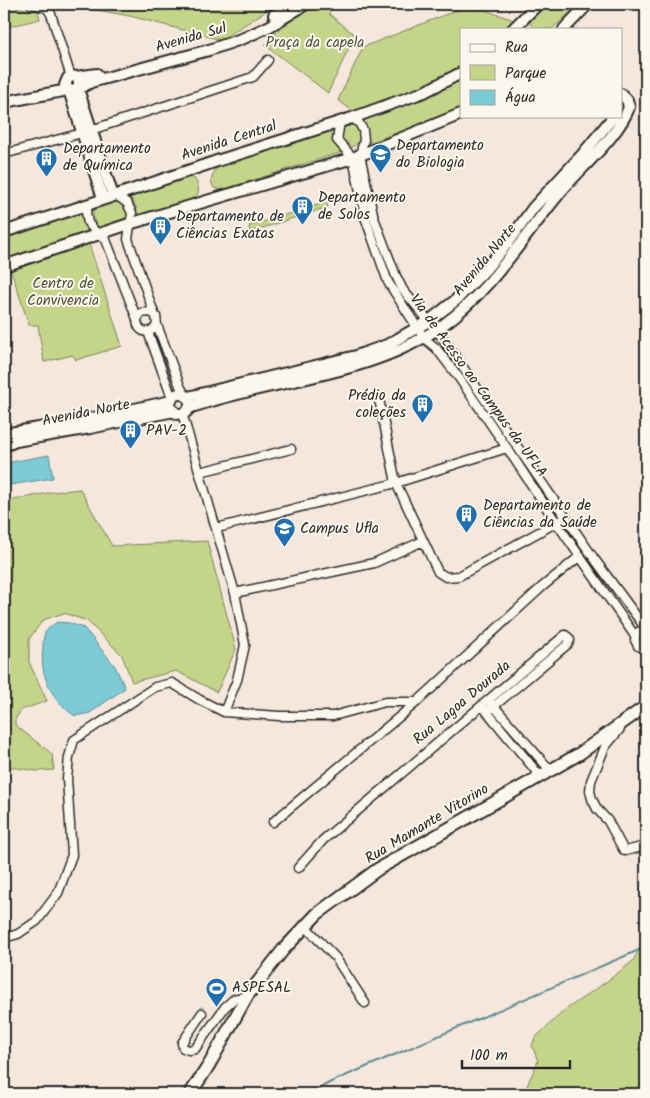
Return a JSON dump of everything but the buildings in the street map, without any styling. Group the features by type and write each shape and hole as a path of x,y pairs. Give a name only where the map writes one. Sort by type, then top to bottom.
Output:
{"main road":[{"name":"Rua Mamante Vitorino","path":"190,1094 209,1065 247,996 283,950 317,914 378,869 578,754 646,706"}],"street":[{"path":"31,4 47,8 51,14 86,132 111,197 127,203 130,208 132,217 129,224 128,239 158,320 157,325 235,593 245,645 237,680 224,712"},
{"name":"Avenida Sul","path":"4,102 72,85 88,77 221,40 257,25 292,4"},
{"name":"Avenida Sul","path":"4,96 91,82 209,50 244,38 270,26 306,4"},
{"path":"514,28 538,4"},
{"path":"565,28 588,4"},
{"path":"526,17 528,28"},
{"path":"4,154 86,132 253,77 268,60"},
{"name":"Avenida Central","path":"4,232 352,118 424,92 460,74"},
{"name":"Avenida Norte","path":"5,439 361,364 385,357 424,338 462,309 495,275 561,191 618,126 629,107 627,100 622,95"},
{"path":"4,266 129,224 357,157 460,114"},
{"path":"352,118 359,123 363,130 364,140 357,157"},
{"name":"Avenida Norte","path":"180,403 356,356 387,345 429,320 456,300 485,270 533,208 582,155 612,118"},
{"path":"340,122 337,140 357,157"},
{"name":"Via de Acesso ao Campus da UFLA","path":"357,157 374,218 403,290 429,320 593,557 646,629"},
{"name":"Via de Acesso ao Campus da UFLA","path":"357,157 366,220 388,282 424,338 436,348 459,378 635,636 638,646 646,648"},
{"path":"89,204 86,212 87,219 94,230 106,240 137,319 138,326 140,329 148,332 154,330 157,325"},
{"path":"137,319 144,312 154,313"},
{"path":"148,332 180,403"},
{"path":"379,399 396,483 438,572 446,577 460,576 566,517"},
{"path":"217,528 396,483 507,448"},
{"path":"200,472 291,450"},
{"path":"235,593 374,563 423,541"},
{"path":"273,822 417,702 542,587 580,556"},
{"path":"635,636 640,630 646,629"},
{"name":"Rua Lagoa Dourada","path":"298,868 323,840 488,699 564,635 569,638 568,644 494,706"},
{"path":"4,938 18,934 37,921 58,893 72,855 67,779 69,756 74,740 155,687 172,683 224,712 280,716 333,716 384,702 417,702"},
{"path":"488,699 532,750 545,773"},
{"path":"481,705 524,756 545,773"},
{"path":"487,712 494,706"},
{"path":"624,722 605,747 590,791 597,809 608,820 625,851 646,846"},
{"path":"524,756 532,750"},
{"path":"305,926 335,958 365,1003"},
{"path":"202,1013 182,1043 183,1048 195,1049 226,1007 234,999 247,996"}],"green space":[{"path":"64,4 277,4 221,40 130,16"},
{"name":"Praça da capela","path":"317,4 329,4 331,7 329,14 355,35 328,93 265,45 290,18"},
{"path":"544,4 579,4 553,28 533,28 530,23 533,14"},
{"path":"4,5 38,11 40,19 4,28"},
{"path":"470,5 514,20 505,28 460,28 460,69 422,88 354,112 338,100 363,47"},
{"path":"460,80 460,108 455,113 368,143 366,128 359,119 425,98"},
{"path":"350,122 357,126 361,139 350,147 345,146 342,142 341,131"},
{"path":"336,127 335,141 342,152 222,190 214,188 212,185 212,177 218,167"},
{"path":"186,177 194,178 197,185 198,194 194,199 190,202 137,219 135,205 126,195"},
{"path":"116,198 126,207 129,217 126,221 101,229 96,224 94,218 95,206"},
{"path":"327,202 328,207 250,232 249,226"},
{"path":"84,210 84,222 92,231 4,261 4,235"},
{"name":"Centro de Convivencia","path":"88,241 122,346 76,360 73,355 44,362 38,325 29,325 10,267"},
{"path":"80,489 112,546 207,541 236,649 217,692 176,671 132,682 122,655 87,621 64,613 43,620 29,639 29,662 47,701 21,710 15,720 15,725 52,754 54,770 37,771 4,766 4,502 53,492"},
{"path":"646,937 646,1094 511,1094 526,1088 538,1061 532,1046 535,1038 565,1010 633,961"}],"water":[{"path":"49,455 53,478 10,485 6,463"},
{"path":"57,622 69,623 84,628 115,666 125,688 90,713 75,716 60,703 49,687 42,659 44,636 47,630"}],"waterway":[{"path":"309,1094 331,1082 646,947"}],"place":[{"name":"Departamento do Biologia","path":"380,174"},
{"name":"Departamento de Química","path":"47,177"},
{"name":"Departamento de Solos","path":"302,226"},
{"name":"Departamento de Ciências Exatas","path":"160,245"},
{"name":"Prédio da coleções","path":"422,424"},
{"name":"PAV-2","path":"130,450"},
{"name":"Departamento de Ciências da Saúde","path":"467,534"},
{"name":"Campus Ufla","path":"284,548"},
{"name":"ASPESAL","path":"216,1007"}]}
